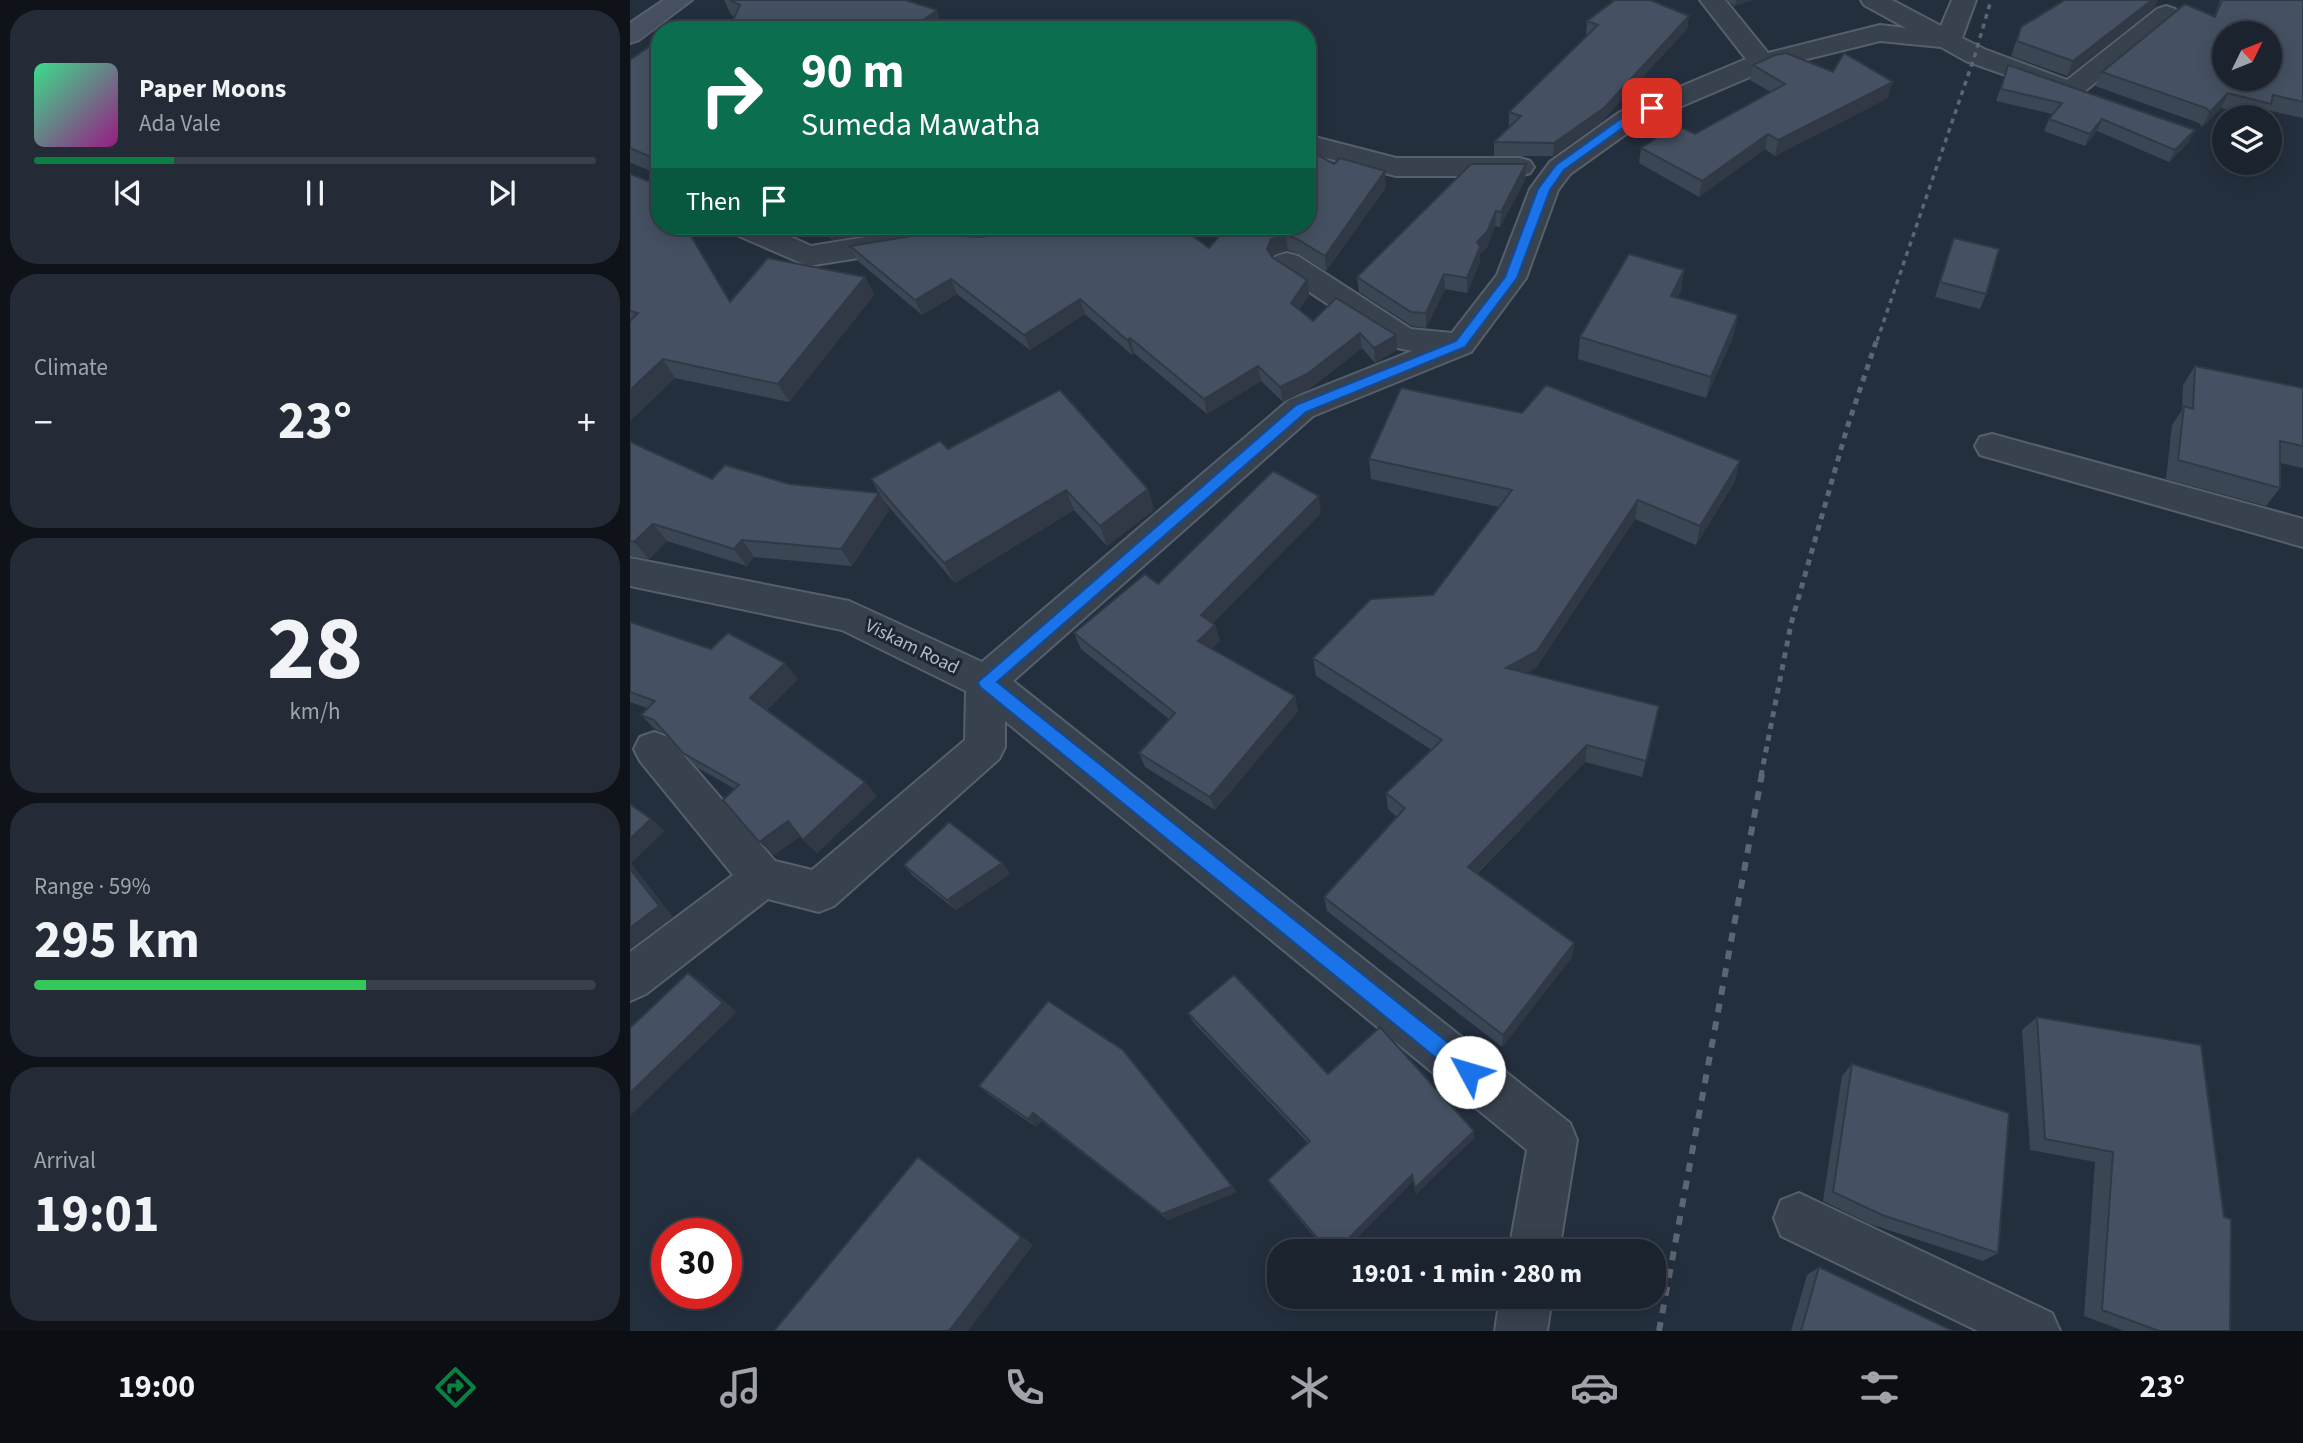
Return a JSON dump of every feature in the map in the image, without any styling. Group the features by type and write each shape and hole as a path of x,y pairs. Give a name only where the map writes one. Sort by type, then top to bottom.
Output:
{"street":[{"path":"630,35 680,0"},
{"path":"1712,0 1762,62"},
{"path":"1873,0 1975,55 2096,99"},
{"path":"1948,40 1964,0"},
{"path":"2070,90 2166,14"},
{"path":"653,749 762,878 819,892 985,747 986,682 1301,408 1460,344 1511,278 1544,189 1560,167 1630,118 1762,62 1880,33 1948,40"},
{"path":"1316,145 1396,167 1560,167"},
{"path":"761,235 808,257 929,237"},
{"path":"1287,263 1404,339 1460,344"},
{"path":"1992,446 2303,533"},
{"name":"Viskam Road","path":"630,572 849,617 986,682 1553,1140 1536,1239"},
{"path":"630,979 762,878"},
{"path":"1799,1218 2034,1331"},
{"path":"1521,1331 1524,1309"}],"building":[{"path":"730,0 905,0 937,10 922,21 733,20 740,5"},
{"path":"1615,0 1650,0 1689,16 1604,108 1554,143 1494,142 1521,116 1509,112 1598,25 1587,21"},
{"path":"2065,0 2152,0 2073,61 2017,41 2021,27"},
{"path":"2222,0 2303,0 2303,102 2273,95 2271,104 2228,93 2217,105 2212,105 2210,112 2206,108 2102,72 2185,4 2215,17"},
{"path":"651,45 651,157 630,148 630,60"},
{"path":"1786,53 1833,72 1844,53 1893,82 1778,140 1768,134 1702,181 1641,148 1676,125 1695,134 1785,84 1753,65"},
{"path":"2008,65 2195,130 2175,150 2102,119 2090,134 2049,119 2062,103 2001,89"},
{"path":"1316,154 1334,164 1340,158 1385,171 1325,256 1286,235 1316,235"},
{"path":"1471,164 1526,164 1501,212 1496,211 1487,232 1477,242 1480,247 1467,278 1444,274 1426,313 1411,312 1357,277"},
{"path":"630,174 648,181 651,178 651,235 690,235 730,302 768,258 865,277 778,384 663,359 630,390 630,321 638,313 630,311"},
{"path":"917,235 1191,235 1209,248 1220,235 1286,235 1271,239 1267,249 1272,257 1307,280 1291,303 1313,321 1336,298 1396,335 1374,348 1360,333 1307,374 1280,387 1258,366 1204,399 1130,338 1127,340 1080,299 1024,335 951,279 915,300 850,246"},
{"path":"1954,238 1999,249 1986,294 1940,282"},
{"path":"1629,254 1684,270 1671,296 1738,315 1711,377 1580,337"},
{"path":"2195,366 2303,388 2303,446 2280,441 2280,488 2178,460 2184,406 2193,409"},
{"path":"1546,385 1740,461 1700,526 1638,500 1537,651 1506,668 1659,706 1646,761 1587,745 1468,867 1574,943 1503,1035 1324,897 1405,808 1386,793 1442,740 1313,658 1371,599 1433,595 1512,490 1369,459 1401,388 1522,413"},
{"path":"1060,390 1148,489 1100,526 1066,490 944,563 871,479 940,441 948,449"},
{"path":"630,442 712,479 725,465 789,484 879,493 841,549 742,540 734,549 653,524 634,542 630,541"},
{"path":"1273,471 1319,496 1201,615 1215,625 1198,641 1295,696 1210,797 1139,753 1175,713 1074,633 1145,574 1158,584"},
{"path":"630,622 711,649 728,633 785,663 750,698 865,782 803,840 788,821 759,842 723,800 739,785 683,753 654,720 641,715 655,701 630,692"},
{"path":"630,804 651,819 630,839"},
{"path":"949,822 1002,863 947,900 904,865"},
{"path":"630,869 659,906 630,928"},
{"path":"688,973 723,1003 630,1093 630,1028"},
{"path":"1234,975 1328,1074 1380,1027 1474,1131 1415,1188 1412,1175 1348,1239 1318,1239 1268,1180 1310,1141 1188,1013"},
{"path":"1048,1001 1123,1050 1232,1186 1162,1214 1033,1113 1028,1119 979,1086"},
{"path":"2037,1017 2201,1045 2224,1217 2231,1219 2230,1331 2159,1331 2102,1310 2113,1152 2045,1139"},
{"path":"1852,1064 2009,1113 1998,1253 1882,1215 1833,1192"},
{"path":"918,1157 1021,1237 949,1331 774,1331"},
{"path":"1819,1267 1953,1331 1801,1331"}],"railway":[{"path":"1877,341 1975,55 1991,0"},
{"path":"1761,776 1791,624 1847,428 1877,339"},
{"path":"1659,1331 1762,774"}],"route":[{"path":"1469,1072 986,682 1301,408 1460,344 1511,278 1544,189 1560,167 1630,118 1652,108"}]}
